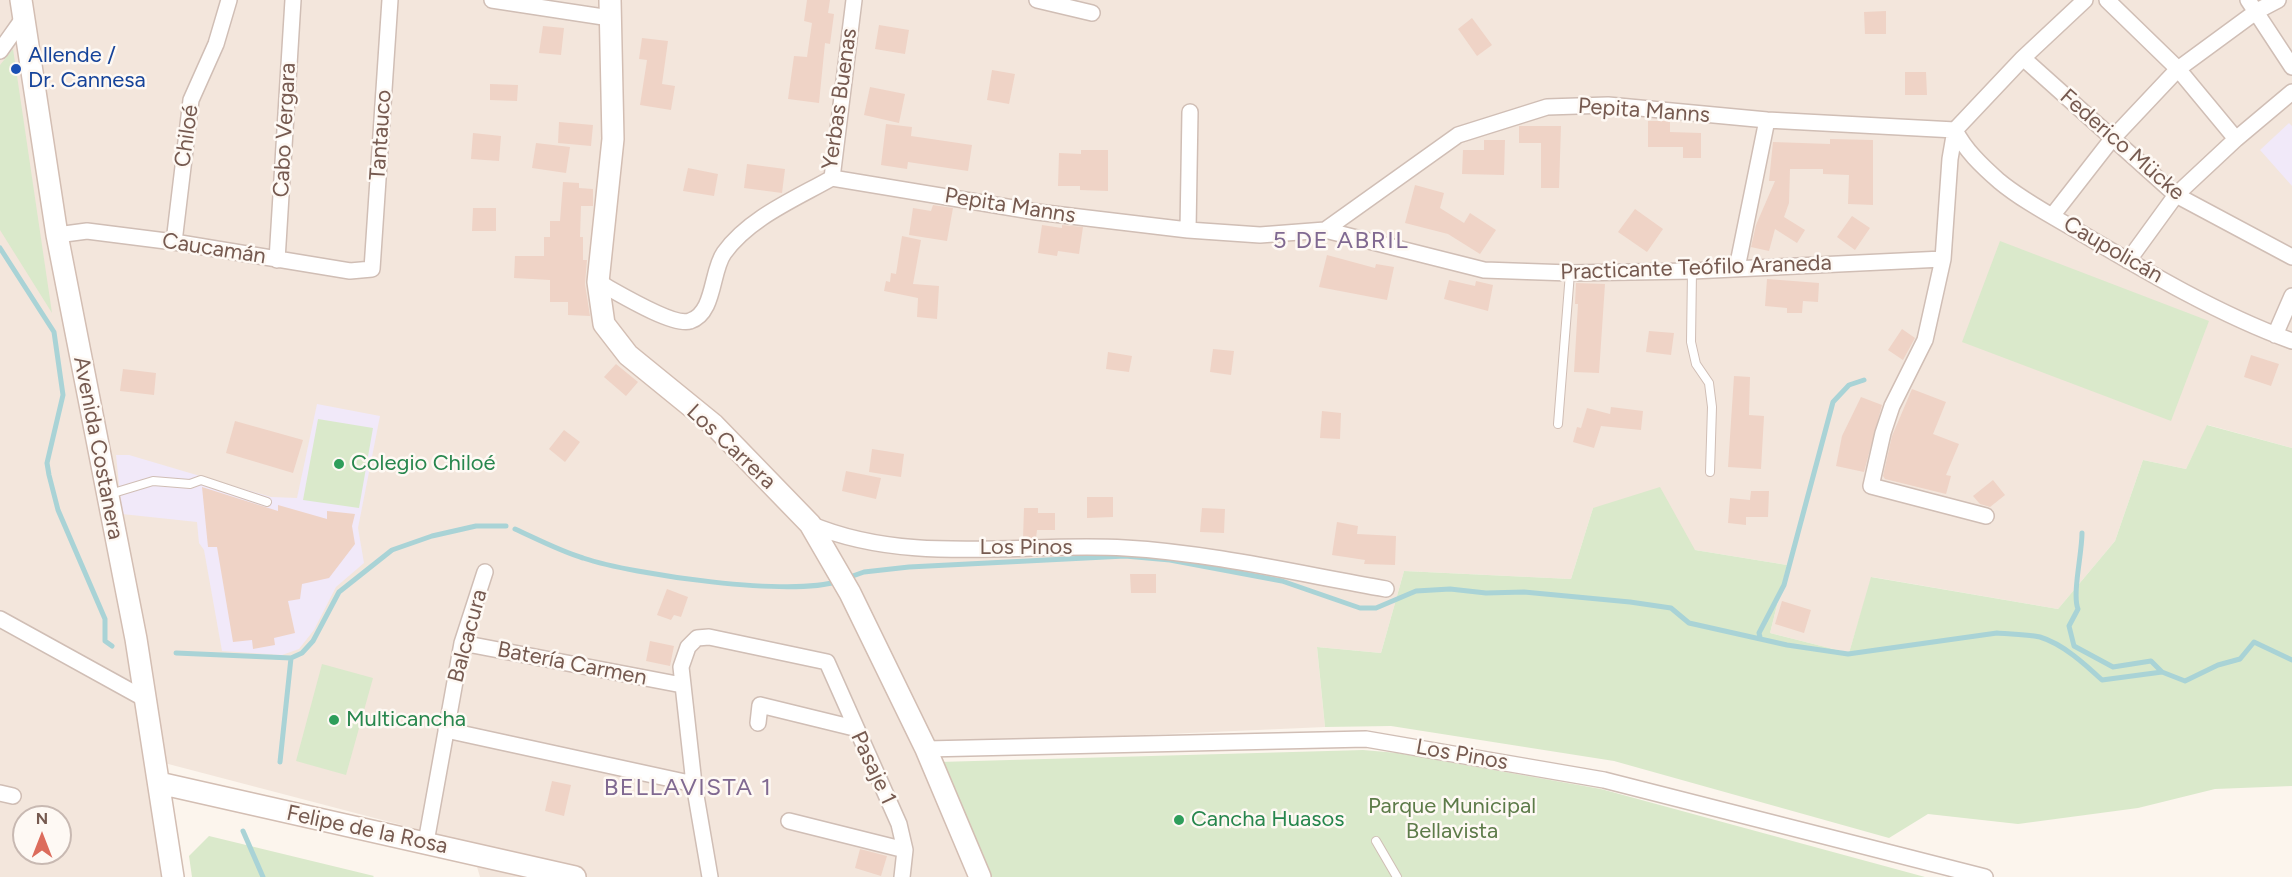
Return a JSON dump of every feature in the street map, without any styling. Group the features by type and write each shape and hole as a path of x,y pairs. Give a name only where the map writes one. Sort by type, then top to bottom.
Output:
{"street":[{"name":"Chiloé","path":"174,242 190,100 216,44 229,0"},
{"name":"Cabo Vergara","path":"277,260 293,0"},
{"name":"Tantauco","path":"372,269 390,0"},
{"path":"492,0 610,9"},
{"name":"Yerbas Buenas","path":"598,282 659,313 679,321 690,321 700,314 705,305 722,255 734,241 762,218 832,178 854,0"},
{"path":"1038,0 1092,13"},
{"path":"1986,516 1871,486 1883,433 1893,406 1925,340 1943,259 1950,159 1955,130 2023,58 2085,0"},
{"path":"2108,0 2178,69 2236,139"},
{"path":"2052,216 2112,139 2178,69 2252,6 2278,0"},
{"path":"2252,6 2292,67"},
{"name":"Los Carrera","path":"610,9 614,139 598,282 604,324 620,346 682,401 714,425 810,524 850,593 926,749 980,877"},
{"path":"0,51 21,10"},
{"name":"Avenida Costanera","path":"21,10 57,235 136,639 173,877"},
{"name":"Federico Mücke","path":"2023,58 2176,195 2292,257"},
{"path":"2128,261 2176,195 2236,139 2292,92"},
{"name":"Pepita Manns","path":"832,178 1037,212 1188,230 1260,235 1325,230 1458,135 1547,107 1608,105 1767,120 1955,130"},
{"path":"1188,230 1190,111"},
{"path":"1737,268 1767,120"},
{"name":"Caupolicán","path":"1955,130 1964,147 2000,182 2052,216 2128,261 2275,335 2292,341"},
{"name":"Practicante Teófilo Araneda","path":"1325,230 1484,270 1570,273 1692,271 1943,259"},
{"name":"Caucamán","path":"57,235 87,231 174,242 350,271 372,269"},
{"path":"2275,335 2292,296"},
{"name":"Los Pinos","path":"810,524 832,533 875,543 1000,550 1124,548 1186,554 1386,589"},
{"name":"Balcacura","path":"426,842 462,643 485,572"},
{"path":"0,619 145,699"},
{"name":"Pasaje 1","path":"682,685 682,657 697,638 720,638 827,662 854,728 899,824 905,850 902,877"},
{"name":"Batería Carmen","path":"462,643 682,685"},
{"path":"682,685 694,784 710,877"},
{"path":"758,723 760,705 854,728"},
{"path":"446,730 694,784"},
{"name":"Los Pinos","path":"926,749 1366,739 1604,780 1967,875 1985,877"},
{"name":"Felipe de la Rosa","path":"159,783 575,877"},
{"path":"789,821 905,850"}],"lane":[{"path":"1692,271 1691,342 1696,364 1709,383 1711,399 1710,472"},
{"path":"1558,424 1570,273"},
{"path":"107,495 153,481 190,484 201,480 267,502"},
{"path":"1376,841 1398,877"}],"shaded area":[{"path":"0,0 2292,0 2292,448 2208,425 2186,469 2143,460 2115,541 2058,609 1872,577 1849,653 1770,633 1787,565 1695,550 1593,508 1571,579 1404,571 1381,653 1317,647 1325,727 919,745 968,877 480,877 470,843 153,760 162,877 0,877"},
{"path":"2289,123 2292,126 2292,186 2260,150"},
{"name":"Colegio Chiloé","path":"317,404 380,416 358,528 364,563 336,587 314,630 299,649 282,655 222,651 204,550 199,543 197,522 122,514 116,455 129,455 271,497 297,498"}],"green space":[{"path":"13,49 52,313 0,230 0,65"},
{"path":"2000,241 2209,321 2171,421 1962,342"},
{"name":"Colegio Chiloé","path":"318,419 373,428 359,508 303,500"},
{"path":"2207,425 2292,448 2292,786 2215,789 2138,808 2018,824 1928,814 1889,838 1614,761 1391,726 1325,727 1317,647 1381,653 1404,571 1571,579 1593,508 1660,487 1695,550 1787,565 1770,633 1849,653 1871,577 2058,609 2115,541 2143,460 2186,469"},
{"name":"Multicancha","path":"322,664 373,678 346,775 296,761"},
{"name":"Parque Municipal Bellavista","path":"1363,750 1398,753 1601,789 1925,877 988,877 939,762"},
{"path":"209,836 374,876 192,877 189,856"}],"building":[{"path":"807,0 830,0 828,13 834,14 830,44 825,43 819,103 788,99 794,56 807,57 812,23 804,21"},
{"path":"1886,11 1886,34 1865,34 1864,12"},
{"path":"1472,18 1492,45 1477,56 1458,29"},
{"path":"879,25 909,30 905,54 875,49"},
{"path":"543,26 564,28 561,55 539,53"},
{"path":"642,38 668,41 662,84 675,86 671,110 640,105 647,60 639,59"},
{"path":"992,70 1015,74 1009,104 987,100"},
{"path":"1905,72 1926,72 1927,95 1905,95"},
{"path":"490,84 518,85 517,101 490,100"},
{"path":"870,87 905,94 899,123 864,115"},
{"path":"1648,121 1670,121 1670,132 1701,133 1701,158 1683,158 1683,147 1648,147"},
{"path":"559,122 593,125 591,146 558,143"},
{"path":"886,124 912,127 911,136 972,145 968,171 908,162 907,169 881,165"},
{"path":"1519,126 1561,126 1559,188 1541,188 1541,143 1519,143"},
{"path":"473,133 501,136 499,161 471,159"},
{"path":"1830,139 1873,140 1873,205 1848,204 1849,175 1823,174 1823,169 1790,169 1789,203 1784,217 1805,230 1797,243 1775,229 1769,251 1751,247 1756,225 1775,181 1769,181 1773,142 1830,144"},
{"path":"1484,140 1505,140 1504,175 1462,174 1463,150 1484,150"},
{"path":"536,143 570,147 566,173 532,168"},
{"path":"1081,150 1108,150 1108,191 1080,190 1080,186 1058,186 1059,153 1081,154"},
{"path":"747,164 785,169 782,193 744,188"},
{"path":"688,168 718,174 714,196 683,191"},
{"path":"563,182 579,183 579,188 593,189 593,206 581,206 580,237 583,237 583,260 587,260 585,284 590,316 568,315 568,302 550,302 550,280 514,278 515,256 544,256 544,237 550,237 550,221 560,221"},
{"path":"1415,185 1444,193 1440,208 1464,223 1470,213 1496,230 1480,254 1448,234 1405,223"},
{"path":"933,205 953,208 947,241 909,235 913,208 931,211"},
{"path":"473,208 496,208 496,231 472,231"},
{"path":"1635,209 1663,229 1647,252 1618,232"},
{"path":"1852,216 1870,228 1855,250 1837,237"},
{"path":"1042,225 1062,228 1062,225 1083,227 1079,254 1058,251 1057,256 1038,253"},
{"path":"902,236 921,240 913,284 939,286 937,319 917,317 918,298 884,291 886,281 890,282 891,273 896,274"},
{"path":"1327,255 1375,268 1376,264 1394,267 1387,300 1319,287"},
{"path":"1767,279 1819,283 1818,302 1803,301 1802,313 1787,313 1787,308 1765,306"},
{"path":"1449,280 1475,286 1476,281 1493,285 1488,311 1444,299"},
{"path":"1576,283 1605,284 1599,373 1574,372 1578,304 1575,304"},
{"path":"1902,329 1915,338 1903,360 1888,350"},
{"path":"1649,331 1674,333 1671,355 1646,352"},
{"path":"1213,349 1234,351 1231,375 1210,372"},
{"path":"1108,352 1132,356 1129,372 1106,369"},
{"path":"2251,355 2279,364 2271,386 2244,377"},
{"path":"616,364 638,382 626,396 604,377"},
{"path":"123,369 156,373 154,395 120,391"},
{"path":"1734,376 1750,377 1749,415 1764,416 1761,469 1728,467"},
{"path":"1912,389 1946,402 1933,434 1959,444 1946,475 1951,476 1946,494 1885,479 1883,476 1892,436"},
{"path":"1861,397 1882,405 1864,472 1836,466 1842,436"},
{"path":"1611,407 1643,411 1641,430 1601,426 1594,448 1573,442 1577,427 1581,428 1587,408 1610,414"},
{"path":"1322,411 1341,413 1340,439 1320,438"},
{"path":"235,421 303,440 293,473 226,453"},
{"path":"564,430 580,442 565,462 549,449"},
{"path":"872,449 904,454 901,477 869,472"},
{"path":"846,471 881,478 876,499 842,491"},
{"path":"1993,480 2005,495 1990,507 1980,504 1973,496"},
{"path":"202,487 278,511 278,505 327,519 327,511 355,514 352,526 355,544 329,578 302,584 300,599 288,601 295,633 274,638 275,645 253,649 252,640 233,642 217,547 208,547"},
{"path":"1751,491 1769,491 1768,517 1746,517 1746,525 1728,523 1730,498 1750,500"},
{"path":"1087,497 1113,497 1113,517 1087,518"},
{"path":"1024,508 1038,508 1038,513 1055,513 1055,530 1037,530 1036,538 1023,539"},
{"path":"1202,508 1225,509 1224,533 1200,532"},
{"path":"1337,522 1358,526 1357,534 1396,536 1395,565 1364,564 1365,560 1332,555"},
{"path":"1130,574 1156,574 1156,593 1131,593"},
{"path":"667,589 688,597 681,617 674,615 671,620 657,615"},
{"path":"1782,601 1811,610 1804,633 1775,624"},
{"path":"650,641 674,646 670,666 646,661"},
{"path":"552,781 571,785 564,816 545,811"},
{"path":"860,849 887,856 881,876 855,868"}],"waterway":[{"path":"0,248 54,332 63,395 47,463 49,475 58,510 105,619 105,641 112,646"},
{"path":"1760,637 1759,633 1784,585 1833,402 1849,385 1864,380"},
{"path":"176,653 291,658 302,653 313,641 339,592 392,550 432,536 476,526 506,526"},
{"path":"515,529 583,558 607,565 673,577 786,587 839,581"},
{"path":"2082,533 2076,594 2078,609 2069,626 2074,646 2113,667 2151,661 2162,672"},
{"path":"847,578 864,572 909,567 1125,556 1170,560 1282,581 1360,608 1376,608 1416,591 1450,589 1486,593 1524,592 1630,602 1671,608 1689,623 1787,645 1848,654 1997,633 2030,635 2049,640 2065,649 2102,680 2162,672 2185,681 2218,665 2240,659 2254,642 2292,660"},
{"path":"280,762 291,658"},
{"path":"243,831 263,877"}],"place":[{"name":"Allende / Dr. Cannesa","path":"16,69"},
{"name":"Colegio Chiloé","path":"339,464"},
{"name":"Multicancha","path":"334,720"},
{"name":"Cancha Huasos","path":"1179,820"}],"district":[{"name":"5 DE ABRIL","path":"1341,241"},
{"name":"BELLAVISTA 1","path":"688,788"}]}
